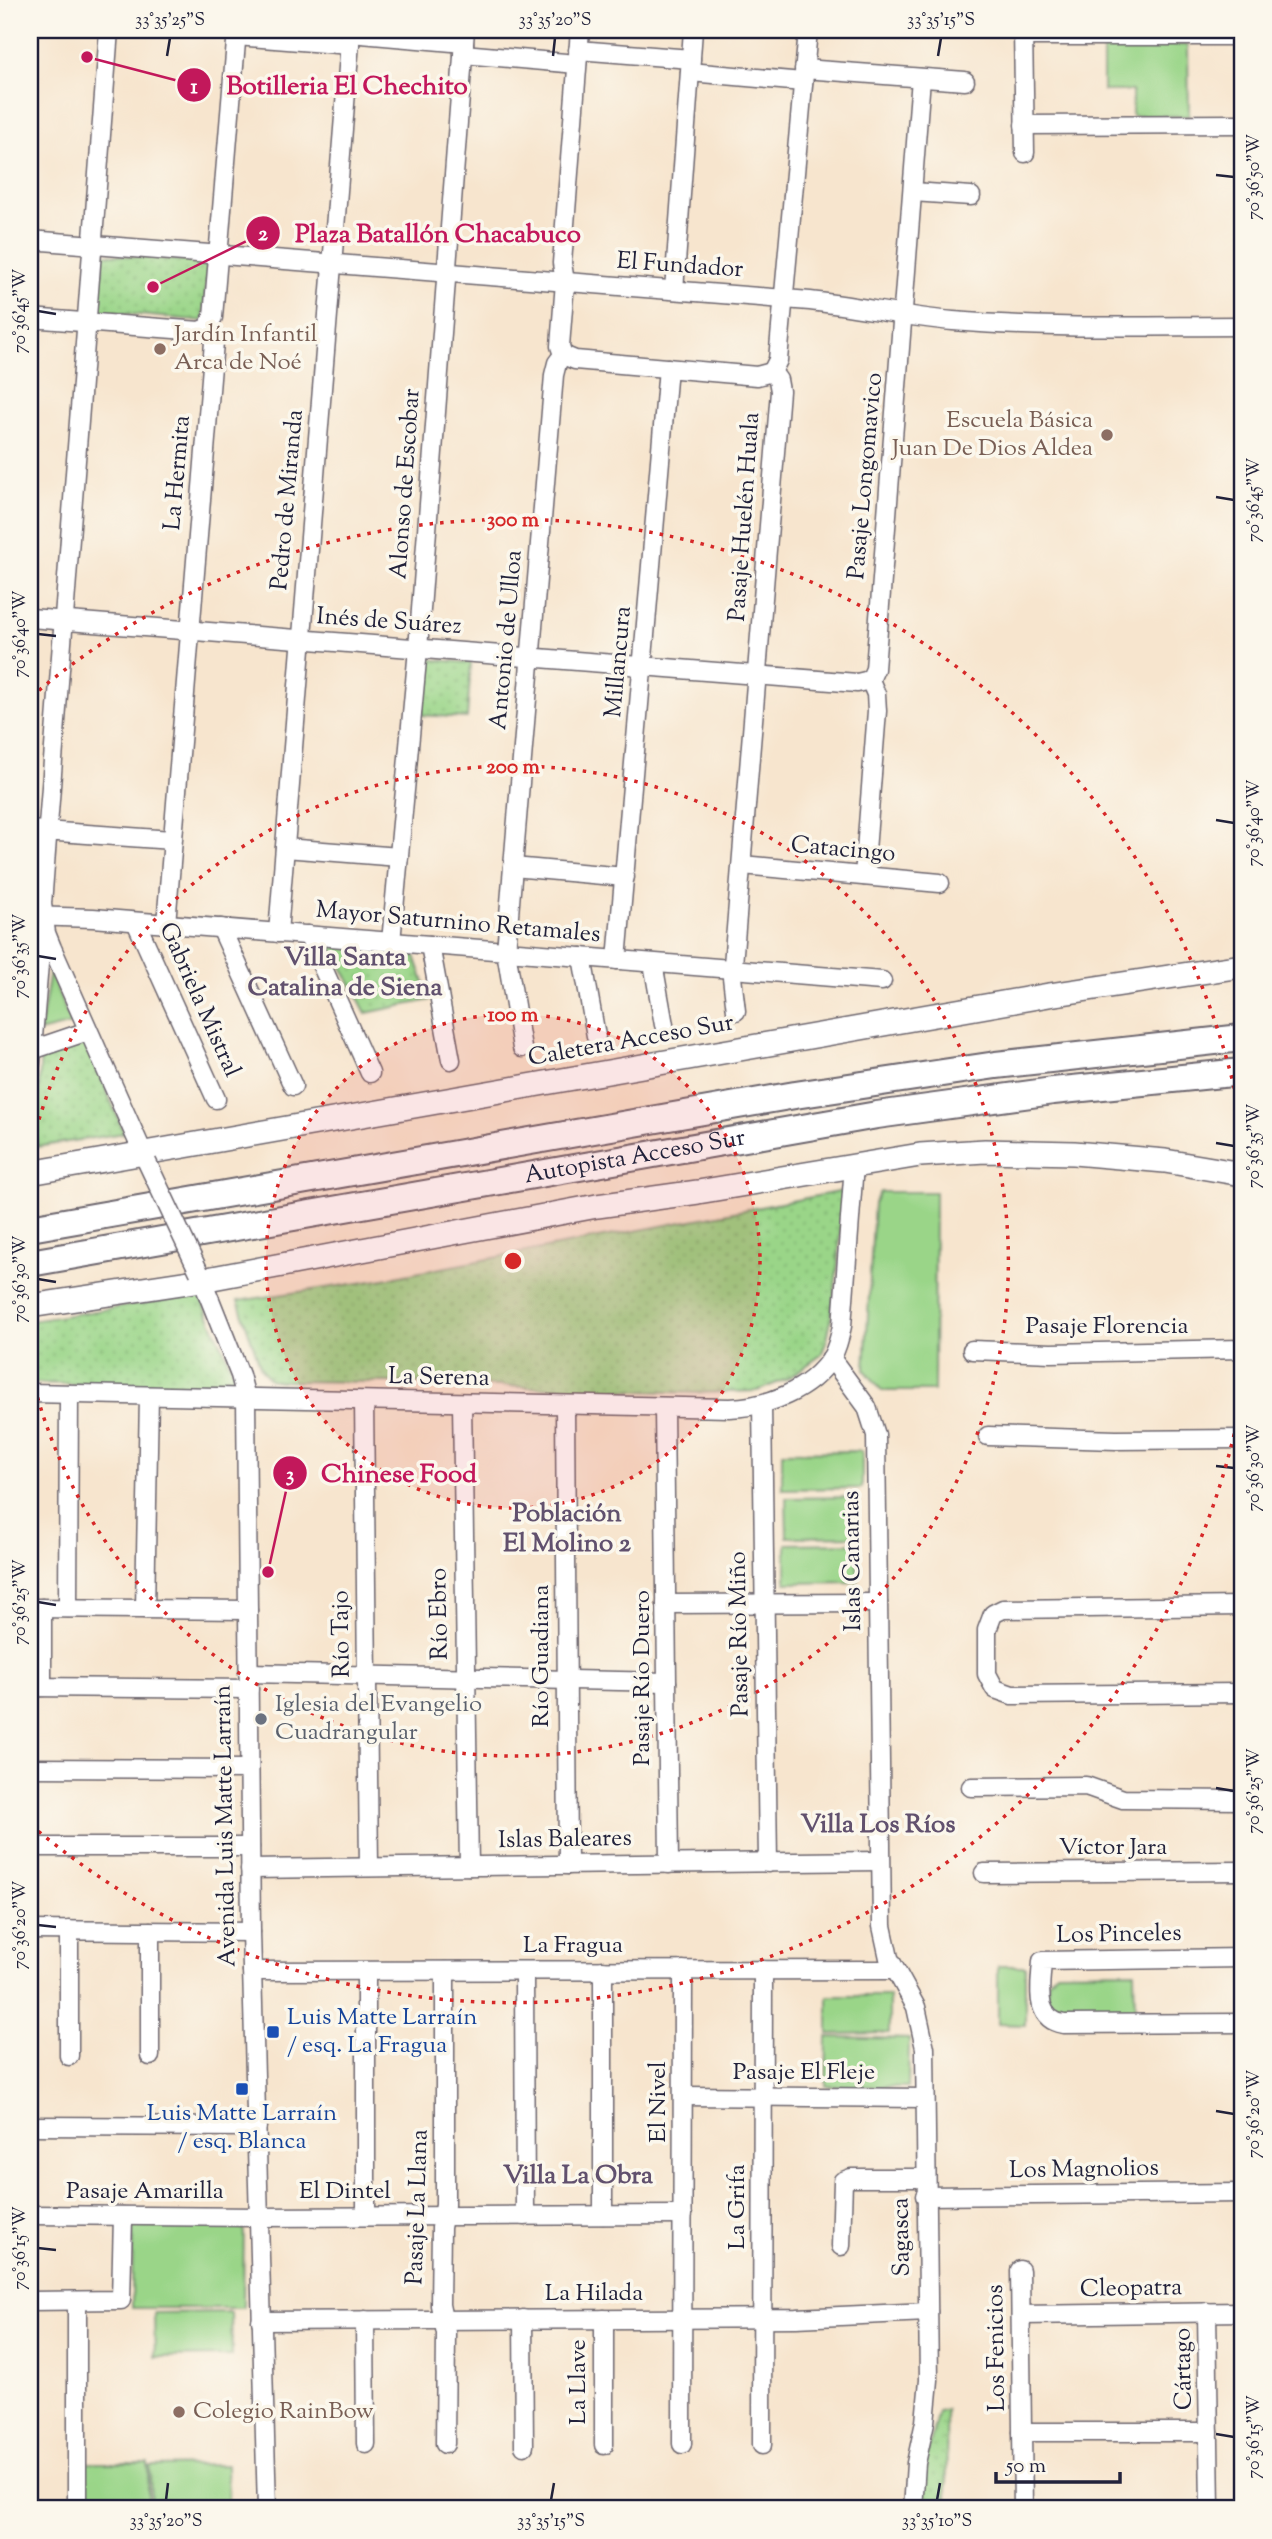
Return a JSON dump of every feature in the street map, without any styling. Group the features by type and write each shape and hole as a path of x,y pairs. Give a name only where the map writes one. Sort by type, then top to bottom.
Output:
{"highway":[{"name":"Autopista Acceso Sur","path":"30,1228 820,1091 1021,1062 1242,1038"},
{"name":"Autopista Acceso Sur","path":"30,1263 877,1115 1053,1091 1237,1073"}],"main road":[{"name":"Caletera Acceso Sur","path":"30,1173 145,1157 1074,991 1242,966"},
{"path":"30,1306 597,1206 854,1165 953,1153 1030,1151 1131,1157 1242,1174"}],"street":[{"path":"30,1074 40,959 37,916 39,830 64,621 109,30"},
{"name":"Antonio de Ulloa","path":"522,1048 506,951 554,375 557,363 563,355 560,346 565,282 562,263 580,30"},
{"path":"674,290 693,30"},
{"name":"Pasaje Huelén Huala","path":"736,1011 731,985 780,391 778,380 772,372 778,360 808,30"},
{"path":"237,33 464,42 578,57 804,75 965,81"},
{"name":"La Hermita","path":"166,924 214,342 208,327 213,317 237,33"},
{"path":"1025,153 1023,33 1242,36"},
{"name":"Pedro de Miranda","path":"278,933 350,36"},
{"name":"Alonso de Escobar","path":"391,942 418,649 464,42"},
{"name":"Pasaje Longomavico","path":"863,876 877,711 876,694 870,680 875,669 921,78"},
{"path":"1024,125 1242,124"},
{"path":"913,192 971,195"},
{"name":"El Fundador","path":"30,240 784,299 904,315 1019,325 1242,326"},
{"path":"30,318 200,331 208,327"},
{"path":"563,355 571,360 757,376 772,372"},
{"name":"Millancura","path":"618,960 668,368"},
{"name":"Inés de Suárez","path":"30,618 758,676 857,683 870,680"},
{"path":"39,830 173,840"},
{"path":"285,848 399,857"},
{"name":"Catacingo","path":"742,865 940,883"},
{"path":"513,867 625,877"},
{"name":"Mayor Saturnino Retamales","path":"37,916 221,928 882,981"},
{"name":"Avenida Luis Matte Larraín","path":"37,916 201,1276 240,1375 246,1398 251,1932 267,2509"},
{"name":"Gabriela Mistral","path":"136,922 216,1099"},
{"path":"221,928 293,1086"},
{"path":"308,935 370,1073"},
{"path":"430,945 451,1060"},
{"path":"582,957 596,1036"},
{"path":"653,962 664,1025"},
{"path":"32,1050 88,1031"},
{"path":"831,1358 839,1340 843,1319 854,1165"},
{"name":"Pasaje Florencia","path":"972,1350 1063,1353 1242,1349"},
{"name":"La Serena","path":"30,1393 737,1408 762,1405 798,1389 831,1358"},
{"name":"Islas Canarias","path":"831,1358 862,1399 874,1425 880,1861 883,1936 895,1970"},
{"path":"68,1608 69,1394"},
{"path":"145,1609 149,1396"},
{"name":"Río Tajo","path":"364,1401 369,1867"},
{"name":"Río Ebro","path":"462,1403 469,1866"},
{"name":"Río Guadiana","path":"565,1405 568,1865"},
{"name":"Pasaje Río Miño","path":"762,1405 768,1863"},
{"name":"Pasaje Río Duero","path":"664,1407 669,1864"},
{"path":"988,1436 1116,1440 1242,1439"},
{"path":"666,1604 878,1603"},
{"path":"1242,1606 1003,1609 993,1614 987,1630 989,1680 995,1689 1006,1695 1242,1693"},
{"path":"248,1610 36,1608 36,1687 367,1676 667,1682"},
{"path":"30,1768 249,1769"},
{"path":"971,1787 1086,1786 1123,1799 1242,1800"},
{"path":"30,1847 250,1847"},
{"name":"Islas Baleares","path":"250,1869 880,1861"},
{"name":"Víctor Jara","path":"984,1873 1242,1871"},
{"path":"30,1930 251,1932"},
{"path":"69,1930 69,2056"},
{"path":"150,1931 150,2056"},
{"name":"Los Pinceles","path":"1242,1958 1042,1961 1040,2003 1051,2020 1064,2024 1242,2023"},
{"path":"603,1970 603,2215"},
{"name":"El Nivel","path":"682,2445 684,1970"},
{"name":"La Grifa","path":"762,2445 763,1970"},
{"name":"La Fragua","path":"252,1971 895,1970"},
{"name":"Sagasca","path":"895,1970 911,1994 920,2020 925,2048 928,2402 916,2463 913,2509"},
{"path":"366,1971 366,2216"},
{"name":"Pasaje La Llana","path":"445,1971 445,2205 440,2305 446,2333 445,2444"},
{"path":"524,1971 525,2216"},
{"name":"Pasaje El Fleje","path":"683,2096 925,2098"},
{"path":"30,2126 257,2127"},
{"name":"Los Magnolios","path":"841,2246 843,2181 851,2178 925,2187 1242,2193"},
{"name":"Pasaje Amarilla","path":"30,2215 259,2217"},
{"name":"El Dintel","path":"259,2217 683,2215"},
{"path":"30,2301 121,2300 123,2216"},
{"name":"Los Fenicios","path":"1020,2270 1023,2509"},
{"path":"77,2301 77,2509"},
{"name":"La Hilada","path":"261,2321 763,2318 928,2312"},
{"name":"Cártago","path":"1208,2312 1210,2509"},
{"name":"Cleopatra","path":"1021,2315 1242,2312"},
{"path":"523,2319 523,2446"},
{"name":"La Llave","path":"604,2319 604,2445"},
{"path":"365,2320 366,2444"},
{"path":"1022,2432 1209,2432"}],"green space":[{"path":"1103,45 1188,45 1189,116 1132,116 1132,91 1103,91"},
{"path":"104,254 208,263 203,321 98,311"},
{"path":"426,659 471,663 467,718 422,715"},
{"path":"331,946 414,953 430,1000 366,1013"},
{"path":"50,972 71,1024 40,1032"},
{"path":"84,1036 124,1133 36,1147 41,1052"},
{"path":"843,1191 831,1318 821,1355 787,1379 757,1391 695,1393 387,1382 279,1381 269,1379 261,1368 238,1301 379,1280"},
{"path":"880,1192 935,1192 934,1391 882,1391 865,1370 874,1203"},
{"path":"200,1295 238,1383 233,1388 30,1383 30,1321"},
{"path":"862,1451 862,1488 782,1489 782,1452"},
{"path":"858,1497 858,1536 787,1537 786,1498"},
{"path":"857,1543 858,1582 786,1583 786,1544"},
{"path":"998,1966 1025,1966 1025,2025 998,2024"},
{"path":"1134,1971 1135,2016 1054,2017 1048,2007 1048,1981 1056,1972"},
{"path":"828,1996 889,1996 889,2033 828,2034"},
{"path":"827,2037 909,2039 908,2087 826,2086"},
{"path":"133,2218 244,2219 243,2308 132,2308"},
{"path":"231,2312 232,2356 155,2357 154,2313"},
{"path":"946,2410 947,2509 923,2509 923,2471 938,2412"},
{"path":"86,2463 148,2463 148,2509 86,2509"},
{"path":"227,2465 228,2509 151,2509 150,2466"}],"place":[{"name":"Botilleria El Chechito","path":"87,57"},
{"name":"Plaza Batallón Chacabuco","path":"153,287"},
{"name":"Jardín Infantil Arca de Noé","path":"160,349"},
{"name":"Escuela Básica Juan De Dios Aldea","path":"1107,435"},
{"name":"Chinese Food","path":"268,1572"},
{"name":"Iglesia del Evangelio Cuadrangular","path":"261,1719"},
{"name":"Luis Matte Larraín / esq. La Fragua","path":"273,2032"},
{"name":"Luis Matte Larraín / esq. Blanca","path":"242,2089"},
{"name":"Colegio RainBow","path":"179,2412"}],"district":[{"name":"Villa Santa Catalina de Siena","path":"345,973"},
{"name":"Población El Molino 2","path":"567,1529"},
{"name":"Villa Los Ríos","path":"878,1825"},
{"name":"Villa La Obra","path":"578,2176"}]}
